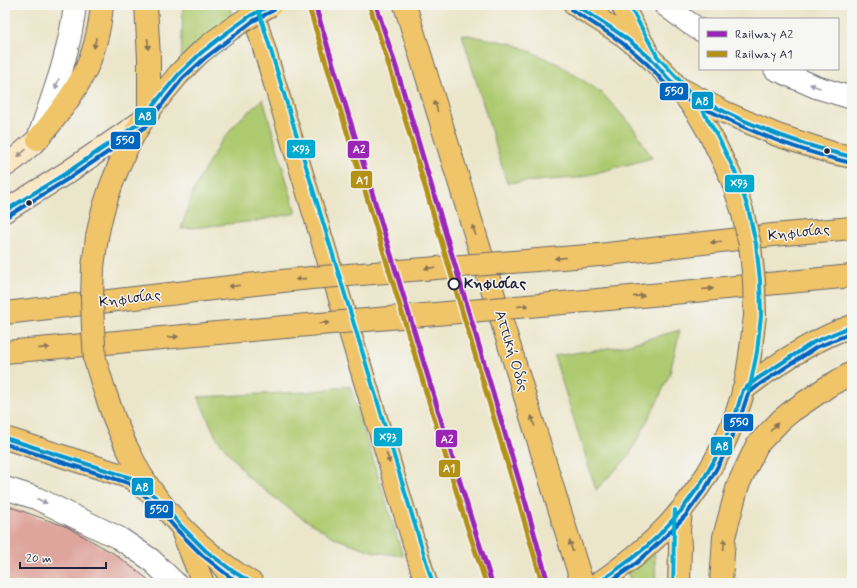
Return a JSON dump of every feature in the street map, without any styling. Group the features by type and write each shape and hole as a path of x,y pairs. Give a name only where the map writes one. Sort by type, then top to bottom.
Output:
{"main road":[{"path":"5,166 38,139 58,114 82,78 93,51 102,5"},
{"path":"146,5 150,111"},
{"path":"251,5 426,583"},
{"path":"252,583 234,572 206,551 181,526 158,499 140,473 126,446 114,418 96,360 92,298 93,267 97,237 104,207 114,179 127,150 150,111 179,74 201,53 224,34 250,16 271,5"},
{"name":"Αττική Οδός","path":"405,5 582,583"},
{"path":"575,5 595,12 652,60 676,86 698,114 713,140 731,177 742,210 750,245 754,280 755,316 748,368 734,419 719,452 702,482 681,511 661,532 630,560 598,583"},
{"path":"622,5 652,60"},
{"path":"676,86 724,112 776,135 832,153 852,157"},
{"path":"5,211 68,172 150,111"},
{"name":"Κηφισίας","path":"5,313 311,278 599,255 773,235 852,228"},
{"path":"5,352 852,276"},
{"path":"743,390 757,379 814,342 852,326"},
{"path":"721,583 724,536 738,485 758,445 781,420 792,411 827,388 852,374"},
{"path":"5,438 131,478 158,499"},
{"path":"679,583 679,530 681,511"},
{"path":"181,526 203,583"},
{"path":"218,560 236,583"}],"street":[{"path":"38,139 59,80 68,48 75,5"},
{"path":"665,5 699,29"},
{"path":"777,70 816,87 852,98"},
{"path":"5,488 36,498 119,538 150,559 175,583"}],"green space":[{"path":"183,5 229,5 234,22 181,65"},
{"path":"462,34 514,44 558,64 602,93 633,127 652,158 577,178 507,183"},
{"path":"263,99 296,213 256,221 181,229 195,187 218,146 238,121"},
{"path":"680,330 670,373 629,456 596,490 554,356 622,346"},
{"path":"350,386 403,556 375,552 337,539 296,514 249,478 216,437 198,397 306,392"},
{"path":"654,544 656,583 631,583 626,568"}],"building":[{"path":"5,505 67,527 113,553 153,583 5,583"}],"rail line":[{"name":"A2","path":"315,5 492,583"},
{"name":"A2","path":"376,5 397,70 526,504 548,583"},
{"name":"A1","path":"309,7 465,520 486,583"},
{"name":"A1","path":"370,7 391,72 542,583"}],"transit line":[{"name":"X93","path":"257,5 432,581"},
{"name":"A8","path":"5,211 68,172 141,122 179,74 201,53 250,16 271,5"},
{"name":"A8","path":"575,5 632,43 650,58 671,82 683,92 765,130 817,148 852,157"},
{"name":"X93","path":"629,5 657,56 681,82 703,111 718,137 736,174 748,208 756,244 760,280 761,316 757,352 749,391"},
{"name":"550","path":"8,216 71,177 145,127 183,78 205,58 253,21 274,10"},
{"name":"550","path":"572,10 620,41 638,55 672,90 690,101 747,129 816,154 851,163"},
{"name":"A8","path":"598,583 646,547 681,511 702,482 719,452 734,419 743,390 757,379 814,342 852,326"},
{"name":"550","path":"608,583 634,565 661,541 686,515 707,486 724,455 739,421 748,394 760,384 817,347 852,333"},
{"name":"A8","path":"5,438 131,478 158,499 181,526 206,551 234,572 252,583"},
{"name":"550","path":"5,444 128,483 154,503 177,530 202,555 240,583"},
{"name":"X93","path":"673,583 675,510"}],"place":[{"name":"Κηφισίας","path":"454,284"}]}
